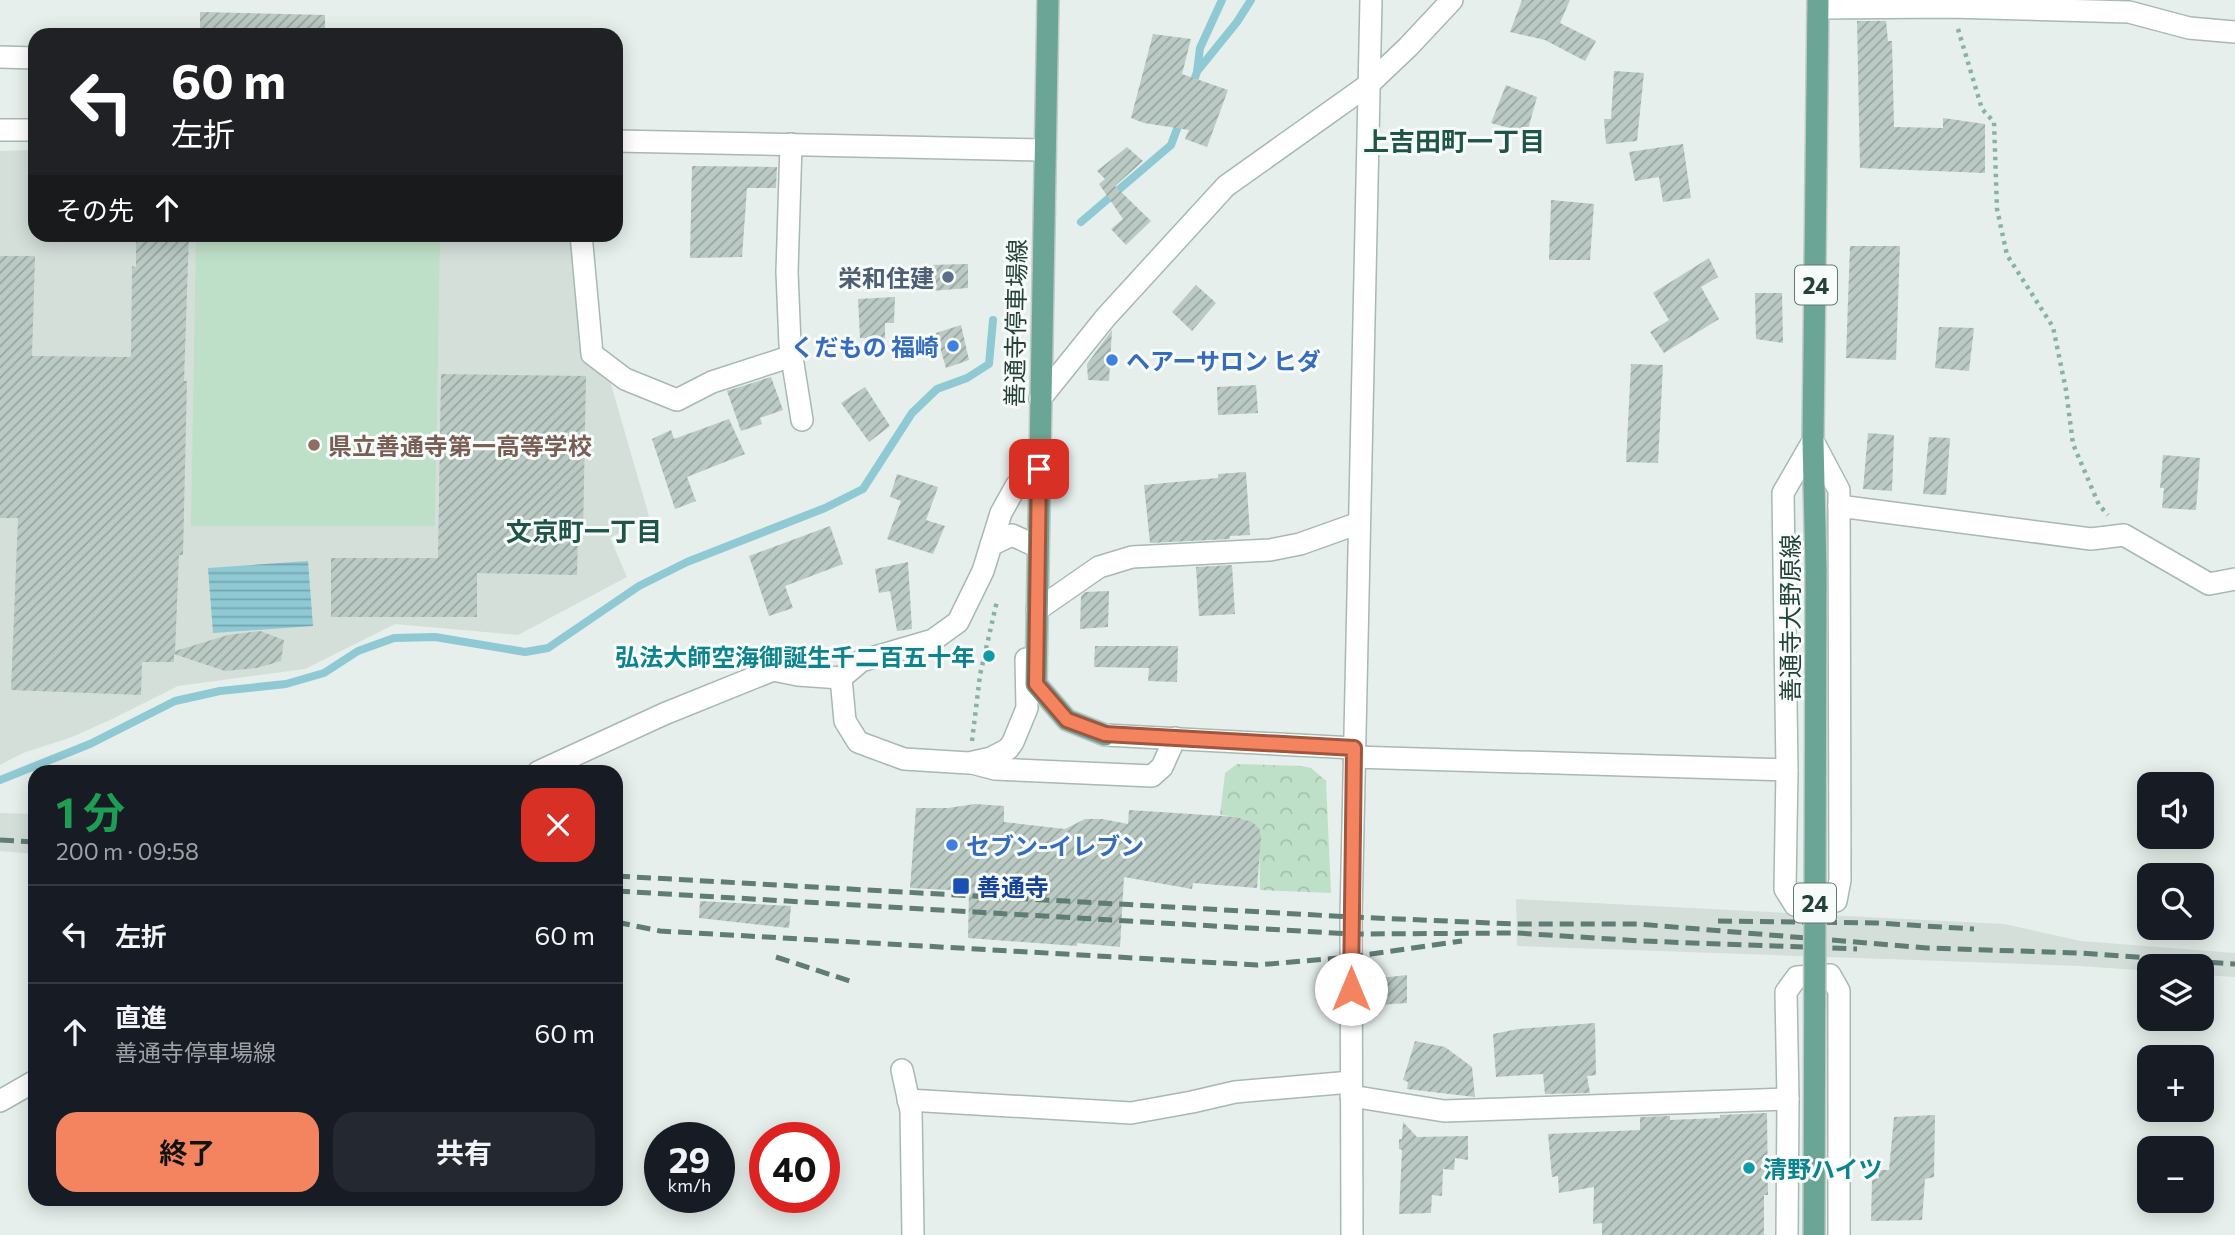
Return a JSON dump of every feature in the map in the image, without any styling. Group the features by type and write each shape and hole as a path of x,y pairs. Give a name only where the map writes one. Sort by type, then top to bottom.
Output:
{"main road":[{"name":"善通寺停車場線","path":"1048,0 1036,684 1067,720 1105,734"},
{"name":"善通寺大野原線","path":"1814,1235 1816,570 1813,441 1818,4"}],"street":[{"path":"1352,1235 1351,918 1371,0"},
{"path":"1040,399 1106,317 1226,186 1368,85 1452,0"},
{"path":"1818,4 2129,12 2189,28 2235,32"},
{"path":"0,57 28,58"},
{"path":"0,130 28,130"},
{"path":"623,141 1044,150"},
{"path":"791,144 787,272 792,356 802,420"},
{"path":"582,242 592,354 625,379 677,400 712,382 792,356"},
{"path":"1813,441 1839,490 1840,880 1836,901 1795,905 1785,889 1787,770 1783,493 1813,441"},
{"path":"553,765 773,670 841,678 861,661 933,640 958,622 982,572 1001,513 1016,486 1039,469"},
{"path":"1839,506 2091,539 2124,535 2209,584 2235,579"},
{"path":"1037,610 1099,566 1132,557 1270,550 1300,544 1359,523"},
{"path":"991,545 1012,535 1038,547"},
{"path":"841,678 845,721 858,742 904,759 970,754 991,758 1008,749 1027,708 1026,654 1037,635"},
{"path":"1105,734 1354,752 1787,770"},
{"path":"970,754 995,769 1152,776 1162,767 1175,738"},
{"path":"1787,1235 1786,992 1797,977 1830,975 1839,991 1839,1235"},
{"path":"902,1070 911,1111 914,1235"},
{"path":"0,1101 28,1085"},
{"path":"908,1100 1131,1113 1235,1092 1351,1089 1444,1111 1788,1099"}],"path":[{"path":"1951,7 1982,109 1994,122 1997,209 2007,255 2053,327 2066,390 2073,444 2099,505 2124,535"},
{"path":"970,754 980,675 999,589"}],"shaded area":[{"name":"県立善通寺第一高等学校","path":"28,150 28,242 574,242 649,516 610,538 627,577 518,635 395,624 305,669 178,686 72,737 23,753 0,765 0,151"},
{"path":"0,813 28,814 28,853 0,851"},
{"path":"1516,899 2004,924 2081,941 2235,953 2235,977 2214,976 2214,954 2137,954 2137,970 1517,946"}],"green space":[{"path":"196,242 440,242 435,526 191,526"},
{"path":"1237,764 1302,766 1311,768 1326,781 1331,893 1260,890 1259,828 1245,819 1220,815 1225,773"}],"water":[{"path":"308,561 313,626 213,633 208,568"}],"building":[{"path":"1522,0 1570,0 1560,23 1596,41 1585,61 1545,40 1510,32"},
{"path":"200,12 325,15 325,28 200,28"},
{"path":"1857,21 1886,21 1888,41 1892,41 1894,127 1943,128 1943,118 1985,124 1985,173 1860,168"},
{"path":"1153,34 1191,39 1182,74 1228,90 1207,147 1185,139 1189,130 1144,123 1131,118"},
{"path":"1614,71 1644,73 1637,141 1606,144 1604,119 1611,119"},
{"path":"1506,85 1537,97 1527,133 1491,123"},
{"path":"1683,144 1691,198 1663,202 1659,177 1635,181 1629,152"},
{"path":"1127,147 1143,161 1115,186 1151,221 1126,245 1111,229 1123,219 1099,184 1105,179 1097,171"},
{"path":"692,166 777,167 776,188 747,188 742,257 690,258"},
{"path":"1551,200 1594,204 1590,260 1549,260"},
{"path":"136,242 189,242 184,381 187,381 183,555 179,555 175,651 228,635 260,631 284,640 281,661 257,668 225,671 174,654 174,662 142,662 141,695 11,690 18,518 0,518 0,256 35,256 32,356 131,357 132,266 136,267"},
{"path":"1850,246 1900,246 1896,360 1846,358"},
{"path":"1709,258 1718,277 1701,287 1719,319 1664,353 1650,332 1669,320 1653,293"},
{"path":"968,264 968,288 931,291 930,265"},
{"path":"1196,285 1216,303 1192,331 1172,312"},
{"path":"1755,293 1782,293 1783,343 1756,339"},
{"path":"895,297 894,323 885,323 885,339 860,338 858,299"},
{"path":"961,325 969,360 946,368 936,333"},
{"path":"1939,327 1974,328 1969,371 1935,368"},
{"path":"1112,330 1109,381 1088,380 1087,364"},
{"path":"1631,364 1663,365 1658,463 1626,462"},
{"path":"441,374 586,376 583,536 578,536 577,575 477,573 477,617 331,617 331,558 438,558"},
{"path":"771,377 783,410 760,418 762,424 741,431 727,391"},
{"path":"1256,385 1258,413 1218,415 1217,387"},
{"path":"865,387 890,426 869,442 841,403"},
{"path":"729,419 745,454 687,477 696,501 675,509 652,439 671,430 674,439"},
{"path":"1868,433 1894,435 1892,491 1863,489"},
{"path":"1929,437 1950,438 1946,495 1923,494"},
{"path":"2163,455 2200,458 2196,510 2162,508 2164,488 2160,488"},
{"path":"1246,472 1250,535 1230,536 1230,539 1150,543 1144,485 1218,478 1218,474"},
{"path":"897,474 938,487 926,520 945,526 933,554 887,539 901,501 890,497"},
{"path":"830,526 843,564 785,586 793,608 769,616 749,556"},
{"path":"908,562 912,629 897,631 890,591 879,593 875,569"},
{"path":"1232,565 1235,614 1199,616 1196,567"},
{"path":"1109,591 1108,627 1080,629 1081,596 1085,592"},
{"path":"1095,646 1178,646 1177,682 1148,681 1149,668 1094,667"},
{"path":"975,804 1004,806 1004,822 1065,829 1085,819 1128,824 1129,810 1237,817 1252,822 1259,828 1261,837 1257,888 1193,883 1192,889 1124,877 1120,947 968,938 969,891 910,888 916,808 948,808"},
{"path":"700,901 791,906 789,928 699,918"},
{"path":"1407,975 1407,1003 1378,1005 1380,978"},
{"path":"1595,1023 1596,1075 1587,1076 1590,1093 1545,1094 1543,1074 1496,1077 1493,1034 1518,1029"},
{"path":"1415,1041 1445,1047 1472,1067 1475,1097 1407,1089 1408,1082 1403,1080"},
{"path":"1767,1113 1768,1195 1764,1195 1764,1235 1602,1235 1602,1223 1593,1224 1594,1187 1559,1193 1558,1176 1552,1177 1548,1134 1640,1130 1640,1117 1670,1116 1670,1120"},
{"path":"1935,1115 1934,1177 1925,1179 1922,1220 1871,1221 1872,1180 1879,1178 1878,1170 1889,1170 1894,1117"},
{"path":"1403,1122 1417,1137 1468,1136 1468,1160 1455,1158 1454,1170 1443,1169 1442,1196 1432,1195 1431,1213 1399,1214 1402,1150 1399,1149 1399,1139 1402,1139"}],"waterway":[{"path":"1192,86 1200,48 1222,0"},
{"path":"1199,69 1251,0"},
{"path":"1081,222 1171,145 1180,121"},
{"path":"38,765 90,744 175,701 220,691 286,684 324,673 358,651 394,638 435,637 525,652 548,648 639,586 687,562 825,508 863,489 912,413 937,389 967,378 989,364 993,320"},
{"path":"0,780 28,769"}],"railway":[{"path":"0,840 28,842"},
{"path":"623,876 1351,917 1516,924 1638,924 1927,948 2079,953 2235,964"},
{"path":"623,891 1351,934 1517,933 1641,941 1857,949"},
{"path":"1718,921 1877,923 1974,929"},
{"path":"623,923 660,931 1257,965 1351,957 1462,941"},
{"path":"776,957 850,981"}],"place":[{"name":"栄和住建","path":"948,277"},
{"name":"くだもの 福崎","path":"953,346"},
{"name":"ヘアーサロン ヒダ","path":"1112,360"},
{"name":"県立善通寺第一高等学校","path":"314,445"},
{"name":"弘法大師空海御誕生千二百五十年","path":"989,656"},
{"name":"セブン-イレブン","path":"952,845"},
{"name":"善通寺","path":"961,886"},
{"name":"清野ハイツ","path":"1749,1168"}],"district":[{"name":"上吉田町一丁目","path":"1454,140"},
{"name":"文京町一丁目","path":"584,530"}],"route":[{"path":"1039,469 1036,684 1067,720 1105,734 1354,748 1351,989"}]}
